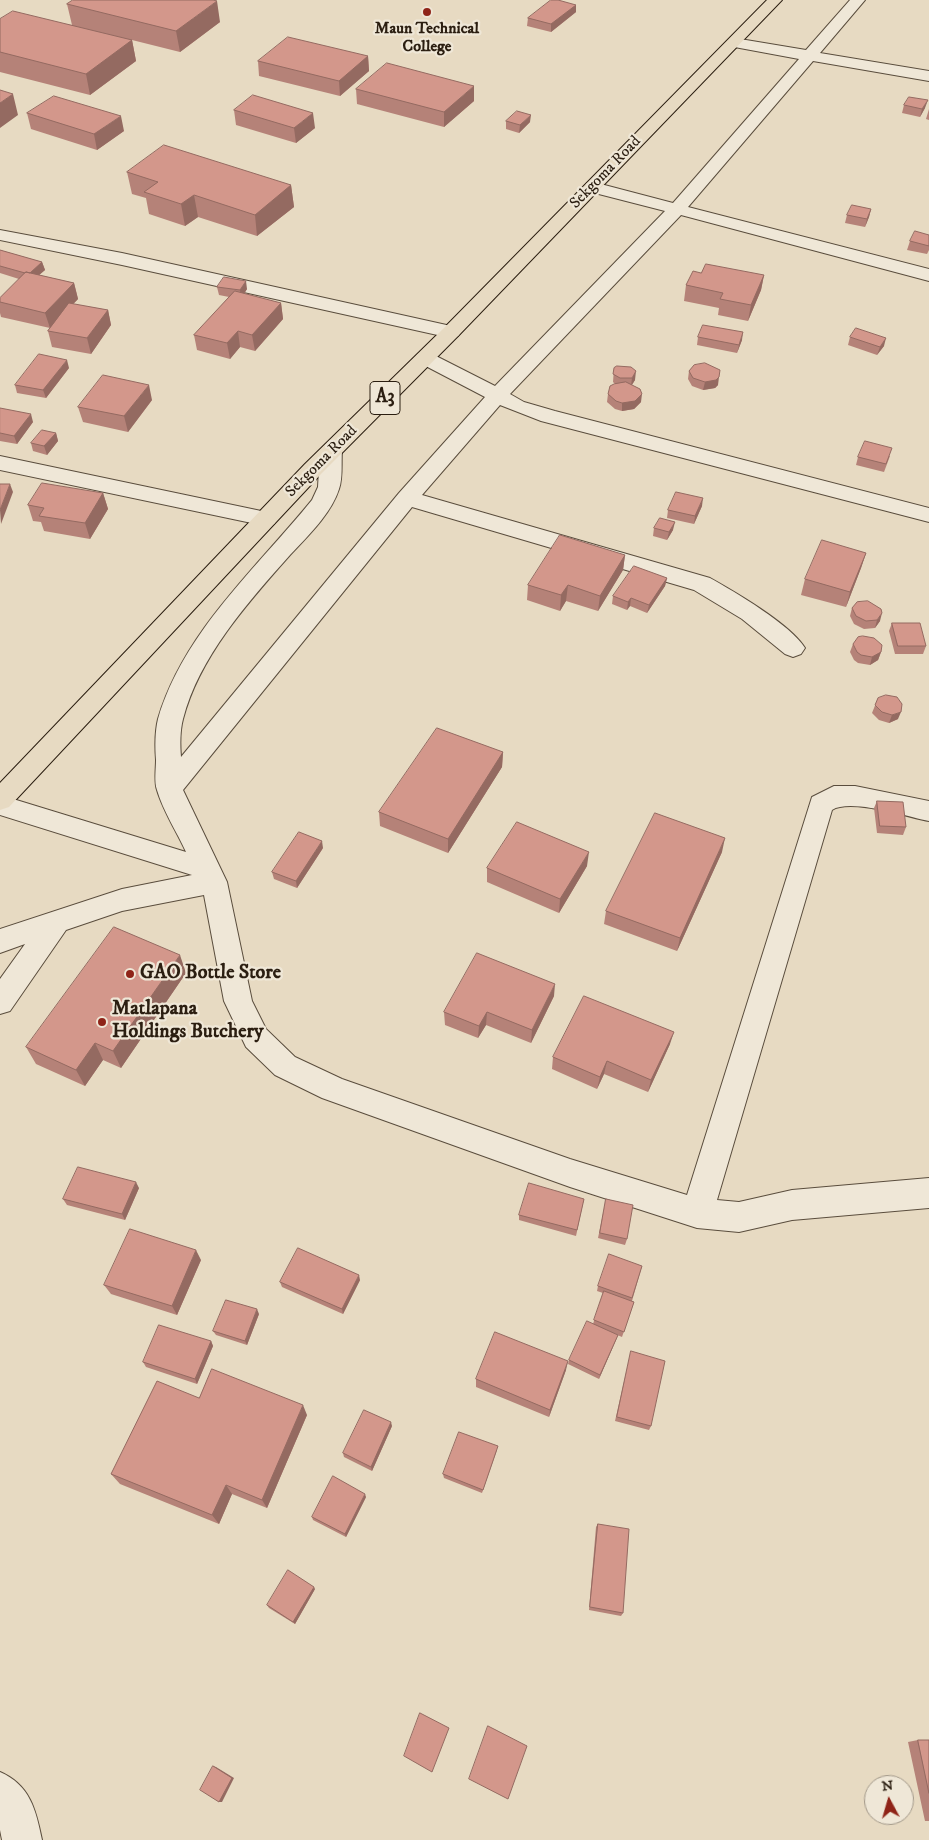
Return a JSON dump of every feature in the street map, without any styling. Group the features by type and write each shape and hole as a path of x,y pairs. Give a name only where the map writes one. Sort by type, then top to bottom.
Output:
{"highway":[{"name":"Sekgoma Road","path":"0,800 331,451 451,332 775,0"}],"street":[{"path":"170,789 407,498 497,396 676,210 858,0"},
{"path":"734,43 929,76"},
{"path":"593,187 929,275"},
{"path":"0,234 451,332"},
{"path":"425,358 518,406 548,416 929,515"},
{"path":"331,451 329,487 322,503 242,594 201,654 183,687 170,720 168,751 170,789 211,875 221,910 238,1002 256,1038 285,1066 333,1089 570,1172 697,1213 739,1217 792,1205 929,1193"},
{"path":"0,464 266,519"},
{"path":"407,498 702,584 732,599 793,648"},
{"path":"697,1213 821,804 834,796 855,796 929,811"},
{"path":"0,805 211,875"},
{"path":"0,941 58,920 211,875"},
{"path":"0,1002 58,920"},
{"path":"0,1792 17,1814 22,1840"}],"building":[{"path":"73,0 217,1 176,31 67,4"},
{"path":"551,0 576,5 551,24 528,18"},
{"path":"13,11 132,40 86,74 0,52 0,19"},
{"path":"288,37 368,56 339,81 258,61"},
{"path":"387,63 474,86 444,112 356,89"},
{"path":"0,90 13,94 0,103"},
{"path":"253,95 313,113 294,128 234,110"},
{"path":"54,96 121,116 94,134 27,113"},
{"path":"909,97 928,100 922,109 904,105"},
{"path":"517,111 531,115 520,125 506,121"},
{"path":"164,145 291,185 255,215 194,195 181,204 144,192 158,182 127,172"},
{"path":"852,205 871,209 867,219 847,215"},
{"path":"915,231 929,235 929,246 910,241"},
{"path":"0,250 42,262 30,273 0,266"},
{"path":"706,264 764,275 751,305 720,299 723,293 686,285 693,271 701,273"},
{"path":"26,272 74,283 45,313 0,302 0,298"},
{"path":"224,277 246,281 240,290 217,287"},
{"path":"235,291 281,303 252,335 238,331 227,343 194,335"},
{"path":"69,303 108,310 87,338 48,331"},
{"path":"703,325 743,332 739,345 698,337"},
{"path":"856,328 886,338 880,347 850,337"},
{"path":"39,354 67,360 43,390 15,385"},
{"path":"705,363 720,370 719,377 716,380 705,382 693,378 689,371 694,365"},
{"path":"617,366 631,367 636,371 632,378 620,378 613,374 614,368"},
{"path":"103,375 149,385 124,416 78,407"},
{"path":"626,382 640,389 642,394 635,401 622,403 616,401 608,394 610,386"},
{"path":"0,408 31,414 14,436 0,433"},
{"path":"42,430 56,433 44,446 31,443"},
{"path":"865,441 892,448 886,464 858,457"},
{"path":"42,483 103,493 85,523 39,516 44,508 28,505"},
{"path":"0,484 10,484 0,510"},
{"path":"676,492 703,498 695,516 668,510"},
{"path":"660,518 675,522 669,532 654,528"},
{"path":"560,535 625,555 600,596 568,585 561,595 528,585"},
{"path":"822,540 866,553 850,592 805,579"},
{"path":"634,566 667,578 649,605 631,598 628,602 613,596"},
{"path":"868,601 881,609 882,613 877,620 866,621 856,616 852,608 857,602"},
{"path":"892,623 920,623 926,646 898,646"},
{"path":"858,637 874,638 882,645 881,652 872,657 861,655 857,652 853,644"},
{"path":"886,695 897,697 902,704 901,712 892,715 882,712 875,705 878,698"},
{"path":"437,728 503,752 448,839 379,812"},
{"path":"877,801 903,802 906,827 880,826"},
{"path":"655,813 725,838 680,938 606,911"},
{"path":"517,822 589,852 560,899 487,868"},
{"path":"299,832 322,841 296,881 272,872"},
{"path":"114,927 180,955 113,1051 95,1043 76,1070 26,1047"},
{"path":"477,953 555,984 532,1030 487,1012 479,1026 444,1012"},
{"path":"584,996 674,1032 651,1080 607,1061 600,1077 553,1057"},
{"path":"78,1167 136,1182 122,1214 63,1199"},
{"path":"529,1183 584,1199 577,1230 519,1215"},
{"path":"606,1199 633,1205 627,1239 600,1233"},
{"path":"130,1229 196,1250 172,1306 104,1285"},
{"path":"298,1248 359,1275 342,1309 280,1282"},
{"path":"609,1254 642,1266 632,1298 598,1286"},
{"path":"604,1291 634,1302 624,1332 594,1320"},
{"path":"226,1300 257,1309 245,1341 213,1331"},
{"path":"587,1321 618,1335 600,1375 569,1360"},
{"path":"159,1325 211,1341 195,1379 143,1362"},
{"path":"495,1332 568,1361 550,1410 476,1379"},
{"path":"631,1351 665,1361 651,1426 617,1417"},
{"path":"212,1369 303,1405 262,1500 226,1485 212,1515 111,1474 157,1381 199,1398"},
{"path":"364,1410 391,1422 371,1467 343,1453"},
{"path":"459,1432 498,1446 483,1490 443,1474"},
{"path":"333,1476 365,1494 345,1534 312,1517"},
{"path":"598,1524 629,1529 623,1613 590,1607"},
{"path":"288,1570 314,1587 293,1622 267,1605"},
{"path":"420,1713 449,1728 432,1772 404,1756"},
{"path":"488,1726 527,1746 508,1799 469,1779"},
{"path":"918,1740 929,1740 929,1793"},
{"path":"213,1766 232,1778 219,1802 200,1790"}],"place":[{"name":"Maun Technical College","path":"427,12"},
{"name":"GAO Bottle Store","path":"130,974"},
{"name":"Matlapana Holdings Butchery","path":"102,1022"}]}
